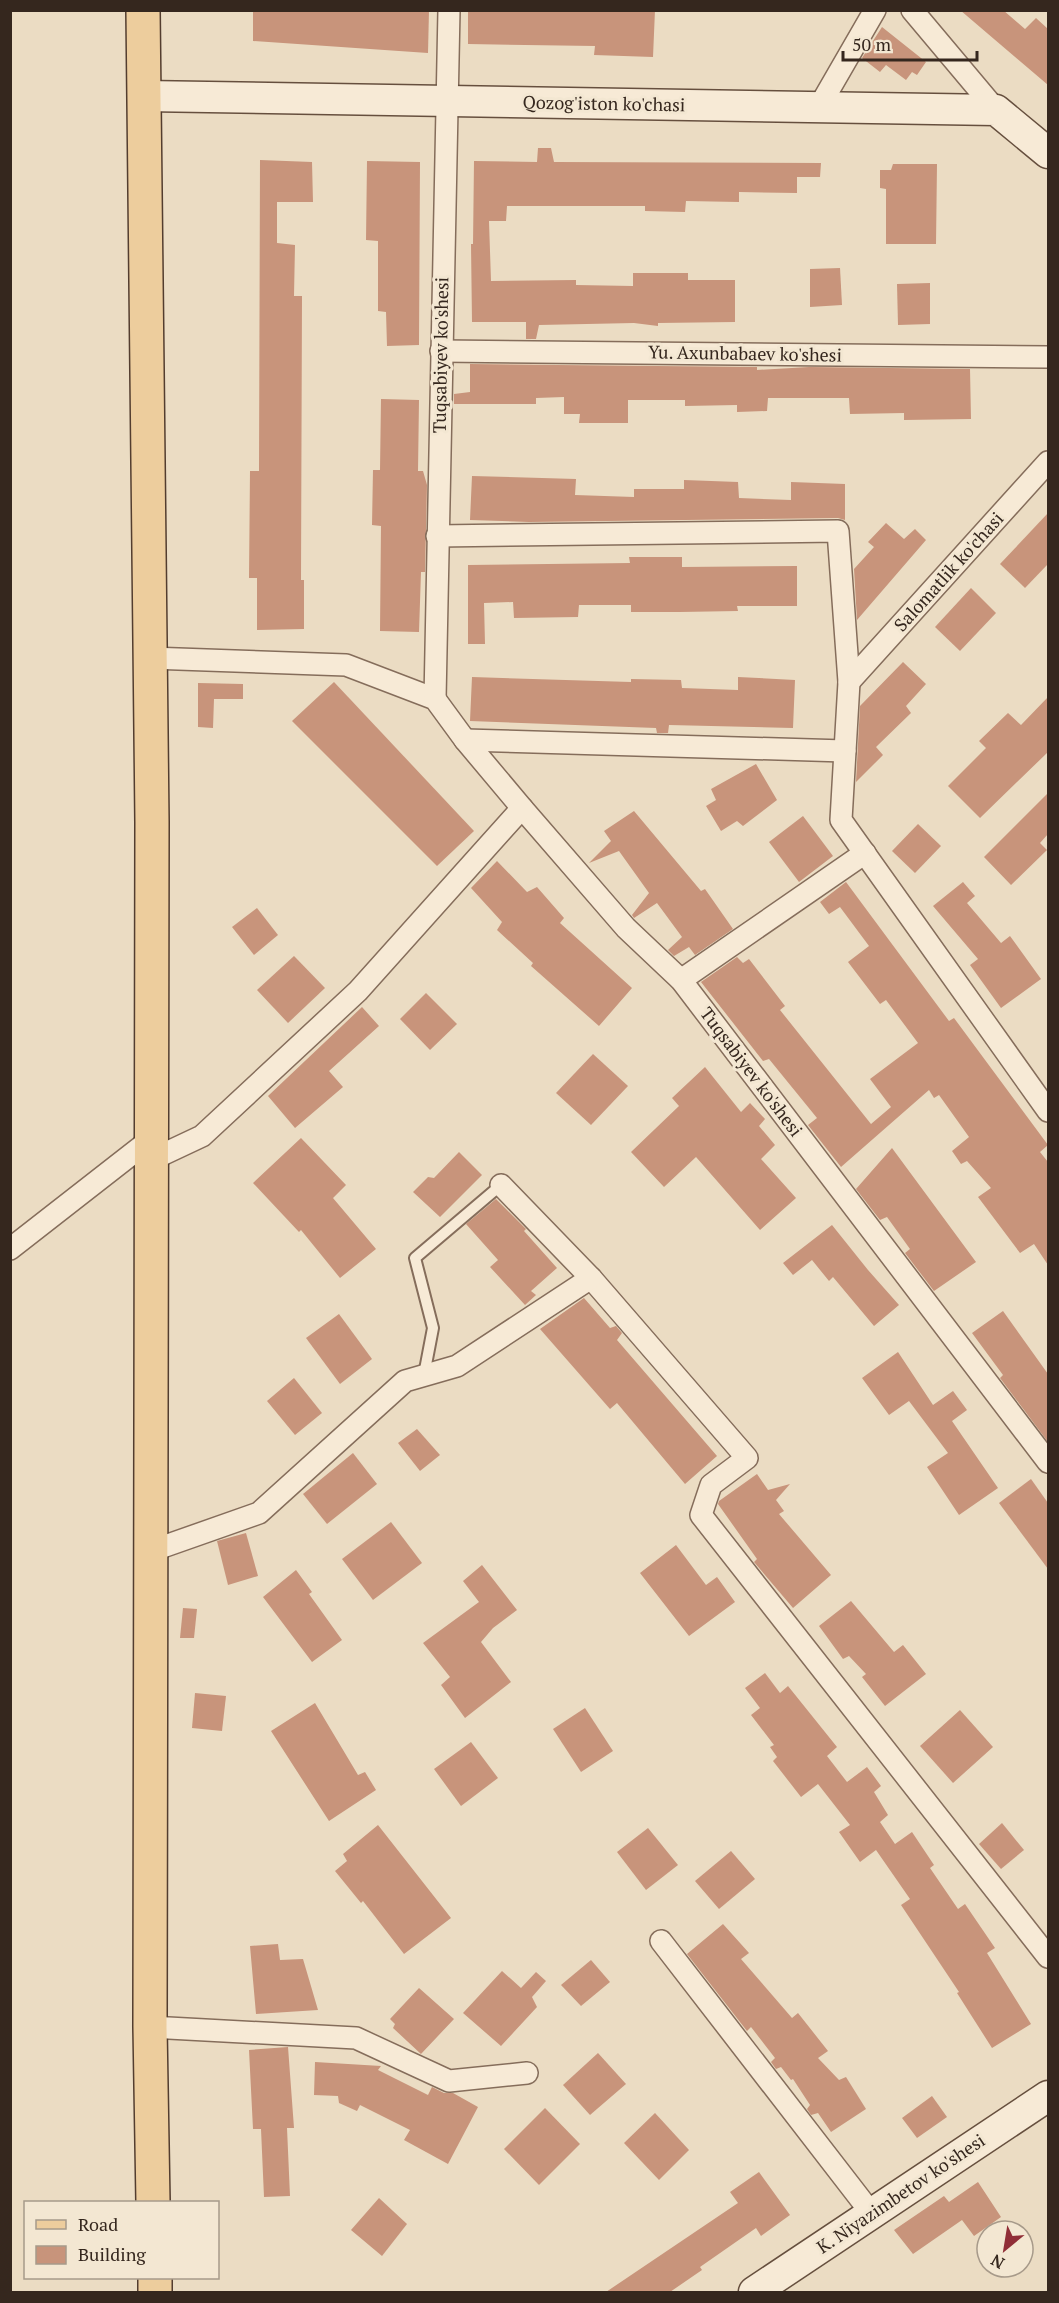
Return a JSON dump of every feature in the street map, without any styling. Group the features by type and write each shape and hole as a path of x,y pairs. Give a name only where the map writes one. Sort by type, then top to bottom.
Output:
{"main road":[{"path":"143,10 150,658 150,2027 153,2201"}],"street":[{"name":"Tuqsabiyev ko'shesi","path":"449,10 435,699 465,740 626,927 681,980 1048,1462"},
{"path":"819,107 875,10"},
{"path":"912,10 996,110 1045,142"},
{"name":"Qozog'iston ko'chasi","path":"144,96 996,110"},
{"name":"Yu. Axunbabaev ko'shesi","path":"441,351 1048,357"},
{"name":"Salomatlik ko'chasi","path":"849,682 1048,462"},
{"path":"437,536 838,531 849,682 841,820 1048,1111"},
{"path":"150,658 346,665 435,699"},
{"path":"465,740 846,751"},
{"path":"10,1249 151,1150 202,1136 358,992 522,808"},
{"path":"681,980 865,854"},
{"path":"501,1185 591,1278 747,1458 711,1485 701,1515 1048,1957"},
{"path":"151,1551 259,1513 405,1381 457,1366 591,1278"},
{"path":"661,1941 872,2214"},
{"path":"150,2027 356,2038 449,2081 527,2073"},
{"name":"K. Niyazimbetov ko'shesi","path":"754,2292 1048,2096"}],"lane":[{"path":"424,1375 433,1328 415,1258 501,1185"}],"building":[{"path":"253,10 429,10 428,53 253,41"},
{"path":"468,10 655,10 653,57 594,55 595,46 468,44"},
{"path":"960,10 1003,10 1025,29 1036,18 1048,29 1048,85"},
{"path":"882,27 926,62 917,75 912,72 906,80 886,65 880,72 862,58"},
{"path":"538,148 551,148 554,162 821,163 820,177 797,177 797,193 739,192 739,202 686,201 685,212 645,211 645,206 507,206 506,221 489,221 491,281 576,280 576,285 633,286 633,273 688,273 688,280 735,280 735,322 658,323 658,326 634,323 539,325 536,339 526,339 526,322 472,322 471,244 473,244 474,161 537,162"},
{"path":"260,160 312,162 313,202 277,202 277,243 295,245 294,296 302,296 301,580 304,580 304,629 257,630 257,578 249,578 250,471 259,471"},
{"path":"367,161 420,162 419,345 387,346 386,312 378,311 378,241 366,240"},
{"path":"893,164 937,164 936,244 886,244 886,189 880,188 880,170 891,170"},
{"path":"840,268 842,305 810,307 810,269"},
{"path":"930,283 930,324 898,325 897,284"},
{"path":"470,364 757,367 757,370 809,367 970,369 971,419 904,420 904,413 850,414 849,398 768,398 767,411 737,412 737,405 685,406 685,400 628,400 628,423 579,423 580,414 564,414 564,397 536,398 536,404 454,404 454,394 470,392"},
{"path":"381,399 419,400 418,471 423,471 427,485 425,572 421,572 419,632 380,631 381,526 372,525 373,470 380,470"},
{"path":"472,476 576,479 575,495 634,497 634,489 684,489 684,480 738,482 739,498 791,500 791,482 845,484 845,520 838,518 529,522 470,520"},
{"path":"1048,513 1048,564 1025,588 1000,564"},
{"path":"886,523 904,539 915,529 926,540 857,620 854,569 874,547 868,542"},
{"path":"629,557 682,557 682,567 797,566 797,606 737,606 738,611 631,612 631,605 579,605 578,617 514,618 513,602 484,603 485,644 468,644 468,565 630,563"},
{"path":"971,588 996,613 960,651 935,627"},
{"path":"903,662 926,684 906,706 911,713 876,747 883,755 856,782 860,706"},
{"path":"472,677 631,682 631,679 681,680 682,688 738,690 738,677 795,680 793,728 669,725 668,733 657,733 656,728 470,721"},
{"path":"334,682 474,831 437,866 292,721"},
{"path":"198,683 243,684 243,699 214,699 213,728 198,727"},
{"path":"1048,697 1048,752 980,818 948,786 986,748 979,741 1008,713 1021,725"},
{"path":"756,764 777,800 743,826 737,821 721,831 706,806 716,800 711,789"},
{"path":"1048,793 1048,834 1040,843 1047,850 1011,885 984,857"},
{"path":"634,811 701,891 705,889 733,929 695,955 689,947 674,956 668,950 682,937 657,903 634,918 632,915 649,893 619,851 589,863 611,841 604,831"},
{"path":"803,816 833,856 799,882 769,842"},
{"path":"918,824 941,846 915,873 892,851"},
{"path":"497,861 527,892 537,887 564,918 560,923 632,988 599,1026 531,966 533,963 497,930 502,922 471,888"},
{"path":"846,882 949,1021 954,1018 1048,1145 1040,1152 1048,1162 1048,1265 1034,1244 1020,1253 978,1197 991,1188 967,1161 961,1164 952,1151 969,1137 939,1095 934,1098 929,1090 841,1167 808,1125 817,1118 769,1059 763,1061 701,982 737,957 743,963 749,959 785,1006 780,1010 871,1124 891,1107 870,1079 918,1043 886,1000 880,1004 848,962 869,946 840,907 829,914 820,902"},
{"path":"963,882 975,896 967,903 1001,943 1010,936 1041,979 1001,1008 970,965 978,959 933,906"},
{"path":"257,908 278,935 254,955 232,927"},
{"path":"294,956 325,988 288,1023 257,990"},
{"path":"426,993 457,1024 430,1050 400,1019"},
{"path":"362,1007 379,1026 329,1071 343,1087 295,1128 268,1096"},
{"path":"593,1054 628,1086 591,1125 556,1093"},
{"path":"705,1067 741,1112 750,1103 765,1119 759,1126 775,1145 761,1159 796,1198 760,1230 696,1157 664,1187 631,1152 679,1106 672,1098"},
{"path":"301,1138 346,1185 333,1198 376,1249 340,1278 301,1230 299,1232 253,1183"},
{"path":"892,1148 976,1262 934,1291 905,1253 910,1249 887,1217 880,1220 856,1189"},
{"path":"459,1152 482,1175 440,1217 413,1192 428,1177 434,1178"},
{"path":"496,1199 526,1229 524,1231 557,1268 531,1291 536,1295 525,1305 490,1267 498,1260 466,1224"},
{"path":"832,1225 899,1305 874,1326 833,1277 829,1281 812,1260 793,1275 783,1263"},
{"path":"584,1298 610,1328 616,1326 622,1333 617,1340 717,1456 685,1484 617,1403 610,1409 540,1329"},
{"path":"1003,1311 1048,1374 1048,1442 1000,1378 1003,1375 972,1333"},
{"path":"339,1314 372,1359 340,1384 306,1338"},
{"path":"898,1352 933,1405 953,1391 967,1410 952,1421 998,1488 959,1515 927,1467 948,1453 909,1401 889,1415 862,1378"},
{"path":"294,1378 322,1413 295,1435 267,1401"},
{"path":"417,1429 440,1455 420,1471 398,1443"},
{"path":"353,1453 377,1484 327,1524 303,1494"},
{"path":"757,1474 768,1490 790,1484 776,1500 784,1511 779,1514 831,1575 793,1608 754,1562 757,1559 718,1504"},
{"path":"1031,1479 1048,1503 1048,1569 999,1503"},
{"path":"391,1522 422,1563 373,1600 342,1559"},
{"path":"246,1533 258,1576 228,1585 217,1541"},
{"path":"676,1545 706,1585 717,1577 735,1602 689,1636 640,1573"},
{"path":"482,1565 517,1610 493,1628 481,1642 511,1682 465,1718 441,1685 450,1677 423,1643 479,1602 463,1581"},
{"path":"296,1570 312,1592 309,1594 342,1640 312,1662 263,1597"},
{"path":"851,1601 894,1652 903,1645 926,1674 885,1706 862,1677 866,1674 849,1656 843,1659 819,1626"},
{"path":"183,1608 197,1609 194,1638 180,1638"},
{"path":"765,1673 780,1693 788,1686 837,1747 827,1756 847,1782 867,1767 881,1786 874,1792 888,1815 880,1822 895,1844 912,1832 934,1865 930,1868 958,1909 965,1904 995,1948 987,1953 1031,2024 992,2048 957,1993 959,1992 901,1905 910,1899 876,1850 860,1862 839,1832 850,1825 818,1784 801,1797 773,1761 777,1757 770,1747 774,1745 751,1715 760,1708 745,1688"},
{"path":"195,1693 226,1696 222,1731 192,1728"},
{"path":"315,1703 358,1775 365,1772 376,1790 329,1821 271,1731"},
{"path":"585,1708 613,1751 581,1772 553,1729"},
{"path":"960,1710 993,1747 953,1783 920,1746"},
{"path":"471,1742 498,1778 461,1806 434,1769"},
{"path":"1002,1823 1024,1850 1001,1869 979,1844"},
{"path":"378,1825 451,1918 404,1954 363,1901 361,1903 335,1871 347,1861 343,1854"},
{"path":"648,1828 678,1865 646,1890 617,1852"},
{"path":"731,1851 755,1879 719,1909 695,1881"},
{"path":"723,1924 749,1953 741,1959 792,2018 798,2013 828,2051 818,2058 839,2080 846,2077 866,2109 831,2132 818,2113 811,2115 807,2109 810,2105 793,2079 791,2080 781,2067 776,2069 771,2062 775,2058 751,2027 747,2031 687,1954"},
{"path":"278,1944 280,1960 303,1959 318,2010 256,2014 250,1946"},
{"path":"591,1960 610,1982 581,2006 561,1985"},
{"path":"502,1971 521,1988 536,1972 546,1981 532,1997 537,2007 501,2046 463,2013"},
{"path":"419,1988 454,2019 421,2054 393,2028 395,2024 390,2019"},
{"path":"288,2047 294,2128 287,2128 290,2196 264,2197 261,2129 253,2129 249,2050"},
{"path":"598,2053 626,2084 590,2115 563,2085"},
{"path":"315,2062 381,2066 378,2070 428,2095 432,2087 444,2093 453,2093 478,2107 448,2164 404,2140 410,2130 360,2105 357,2111 339,2103 338,2096 314,2095"},
{"path":"932,2096 947,2117 917,2138 902,2118"},
{"path":"545,2108 580,2144 539,2185 504,2149"},
{"path":"655,2113 689,2150 659,2180 624,2143"},
{"path":"759,2172 790,2215 761,2236 756,2228 700,2267 702,2270 670,2292 606,2292 738,2203 730,2192"},
{"path":"978,2182 1001,2217 975,2219 974,2236 962,2220 913,2254 894,2230 944,2196 949,2202"},
{"path":"379,2198 407,2224 382,2256 351,2230"}]}
